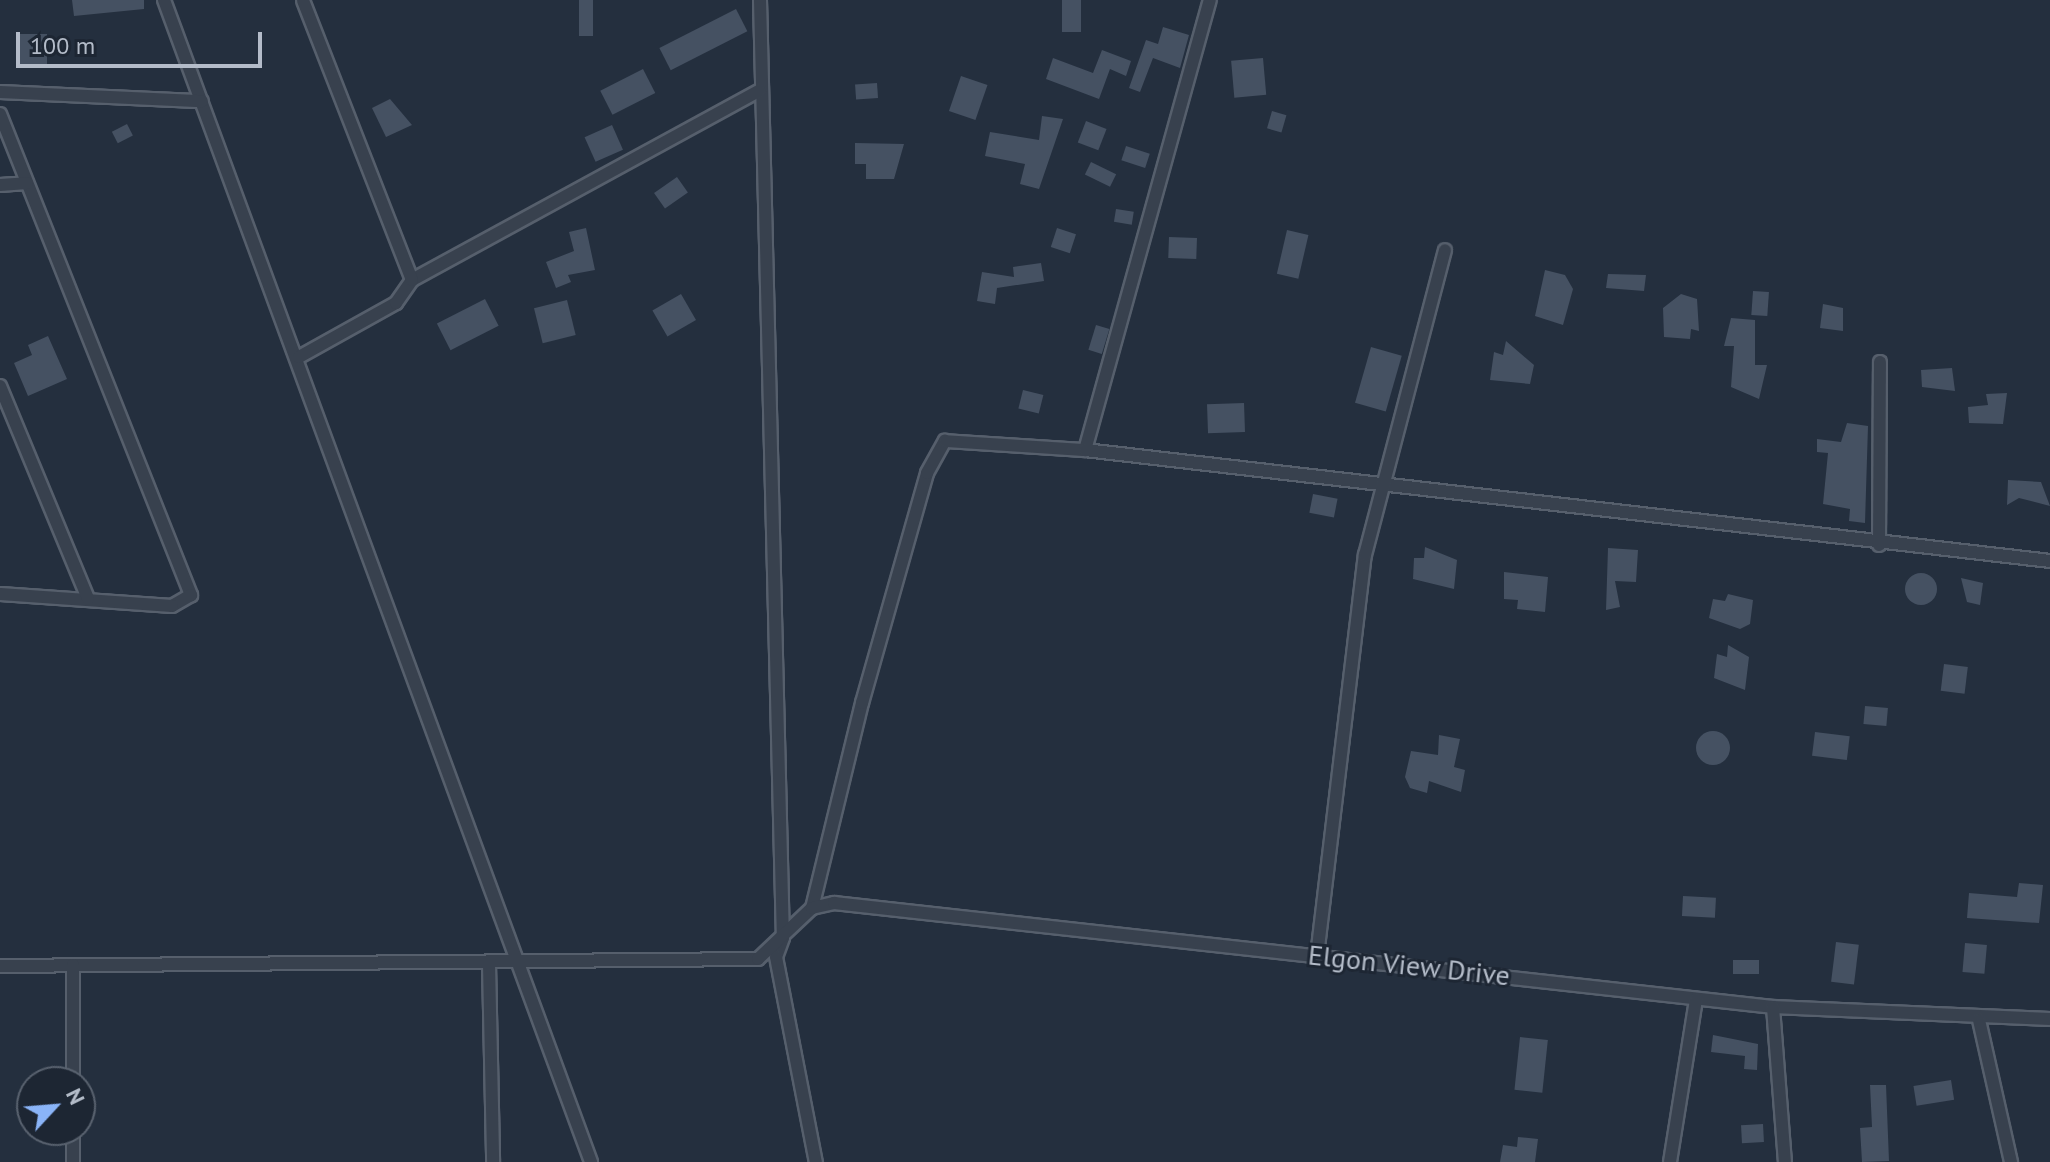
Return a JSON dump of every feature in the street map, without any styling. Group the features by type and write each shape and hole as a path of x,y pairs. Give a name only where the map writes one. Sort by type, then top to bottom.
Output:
{"street":[{"path":"164,0 299,357 591,1162"},
{"path":"303,0 412,280"},
{"path":"760,0 783,938 776,957 816,1162"},
{"path":"1085,450 1210,0"},
{"path":"299,357 396,303 412,280 760,90"},
{"path":"0,92 202,101"},
{"path":"0,114 191,587 189,601 180,606 0,594"},
{"path":"0,185 27,183"},
{"path":"1317,956 1353,626 1381,485 1445,250"},
{"path":"1879,545 1880,362"},
{"path":"0,386 88,598"},
{"path":"0,966 520,964 758,959 812,908 862,703 936,452 945,441 960,439 1085,450 1879,545 2050,561"},
{"name":"Elgon View Drive","path":"812,908 850,904 1773,1007 1979,1020 2050,1019"},
{"path":"489,964 493,1162"},
{"path":"73,965 73,1066"},
{"path":"1670,1162 1696,999"},
{"path":"1773,1007 1785,1162"},
{"path":"1979,1020 2011,1162"}],"building":[{"path":"72,0 144,0 144,9 74,16"},
{"path":"579,0 593,0 593,36 579,36"},
{"path":"1062,0 1081,0 1081,32 1062,32"},
{"path":"736,9 747,31 671,70 659,48"},
{"path":"1163,27 1189,35 1180,68 1153,58 1140,92 1129,88 1146,40 1158,44"},
{"path":"19,34 47,34 47,65 19,65"},
{"path":"1102,50 1131,61 1126,76 1110,69 1099,99 1046,79 1053,58 1093,73"},
{"path":"1263,58 1266,95 1234,98 1231,61"},
{"path":"643,69 655,93 612,115 600,91"},
{"path":"961,76 987,85 975,120 949,111"},
{"path":"877,83 878,98 856,99 855,85"},
{"path":"390,99 412,125 386,137 372,108"},
{"path":"1272,111 1286,115 1281,132 1267,128"},
{"path":"1042,116 1063,119 1039,189 1020,184 1025,164 985,156 990,132 1039,140"},
{"path":"1086,121 1107,129 1098,150 1078,142"},
{"path":"127,124 133,136 118,143 112,132"},
{"path":"612,125 623,150 596,162 585,137"},
{"path":"855,143 904,144 894,179 866,179 866,164 855,164"},
{"path":"1126,146 1150,154 1145,168 1121,160"},
{"path":"1091,162 1116,174 1110,187 1085,175"},
{"path":"677,177 688,193 665,209 654,193"},
{"path":"1116,209 1134,212 1132,225 1114,222"},
{"path":"586,228 595,270 568,275 571,282 556,288 546,262 574,251 569,232"},
{"path":"1057,228 1076,234 1070,253 1051,247"},
{"path":"1287,230 1308,235 1298,279 1277,274"},
{"path":"1169,237 1197,238 1196,259 1168,258"},
{"path":"1041,263 1044,281 997,288 995,304 977,301 982,272 1014,277 1013,267"},
{"path":"1545,270 1565,275 1573,289 1563,325 1535,316"},
{"path":"1608,274 1646,275 1644,291 1606,288"},
{"path":"1753,291 1769,292 1767,316 1751,315"},
{"path":"681,294 696,320 667,336 652,310"},
{"path":"1681,294 1697,299 1699,331 1691,329 1690,339 1664,337 1663,308"},
{"path":"485,299 499,326 451,350 437,324"},
{"path":"567,300 576,335 543,343 534,308"},
{"path":"1823,304 1843,308 1843,331 1820,328"},
{"path":"1731,318 1755,320 1755,365 1767,365 1759,399 1731,387 1734,346 1724,346"},
{"path":"1096,325 1109,329 1102,354 1088,350"},
{"path":"48,336 67,379 28,396 14,363 32,355 28,345"},
{"path":"1506,341 1534,365 1530,384 1490,380 1494,352 1503,355"},
{"path":"1371,347 1402,356 1386,412 1355,403"},
{"path":"1952,368 1955,391 1922,387 1921,370"},
{"path":"1023,390 1043,395 1039,414 1018,408"},
{"path":"2007,393 2003,424 1969,423 1968,407 1988,405 1986,394"},
{"path":"1244,403 1245,432 1208,433 1207,404"},
{"path":"1847,423 1868,426 1865,523 1849,521 1850,509 1823,504 1828,453 1817,452 1817,439 1841,442"},
{"path":"2008,480 2041,482 2050,506 2019,498 2007,505"},
{"path":"1313,494 1338,499 1334,517 1309,513"},
{"path":"1425,547 1457,560 1454,589 1413,579 1414,558 1424,558"},
{"path":"1608,548 1638,550 1636,582 1615,581 1620,607 1606,610"},
{"path":"1504,572 1548,577 1545,612 1517,609 1518,600 1504,599"},
{"path":"1921,573 1932,578 1937,589 1932,600 1921,605 1910,600 1905,589 1910,578"},
{"path":"1961,578 1983,583 1980,605 1967,602"},
{"path":"1728,594 1753,600 1750,624 1740,629 1709,618 1713,599 1725,601"},
{"path":"1728,645 1749,657 1745,690 1714,678 1717,654 1727,657"},
{"path":"1944,664 1968,667 1965,694 1941,691"},
{"path":"1865,706 1888,708 1886,726 1863,724"},
{"path":"1713,731 1725,736 1730,748 1725,760 1713,765 1701,760 1696,748 1701,736"},
{"path":"1815,732 1850,736 1847,760 1812,756"},
{"path":"1439,735 1460,739 1454,767 1465,770 1461,792 1429,781 1427,793 1410,788 1405,777 1411,751 1438,755"},
{"path":"2019,883 2043,885 2039,923 1967,918 1969,893 2017,897"},
{"path":"1683,896 1716,898 1715,918 1682,916"},
{"path":"1836,942 1859,945 1854,985 1831,982"},
{"path":"1965,943 1987,945 1984,974 1962,972"},
{"path":"1733,960 1759,960 1759,974 1733,974"},
{"path":"1713,1035 1758,1044 1757,1070 1744,1069 1745,1056 1711,1052"},
{"path":"1520,1037 1548,1040 1542,1093 1514,1090"},
{"path":"1951,1080 1954,1100 1917,1106 1913,1086"},
{"path":"1870,1085 1886,1085 1889,1161 1862,1162 1860,1128 1872,1127"},
{"path":"1763,1124 1764,1142 1742,1143 1741,1125"},
{"path":"1518,1137 1538,1139 1535,1162 1500,1162 1503,1145 1517,1147"}]}
